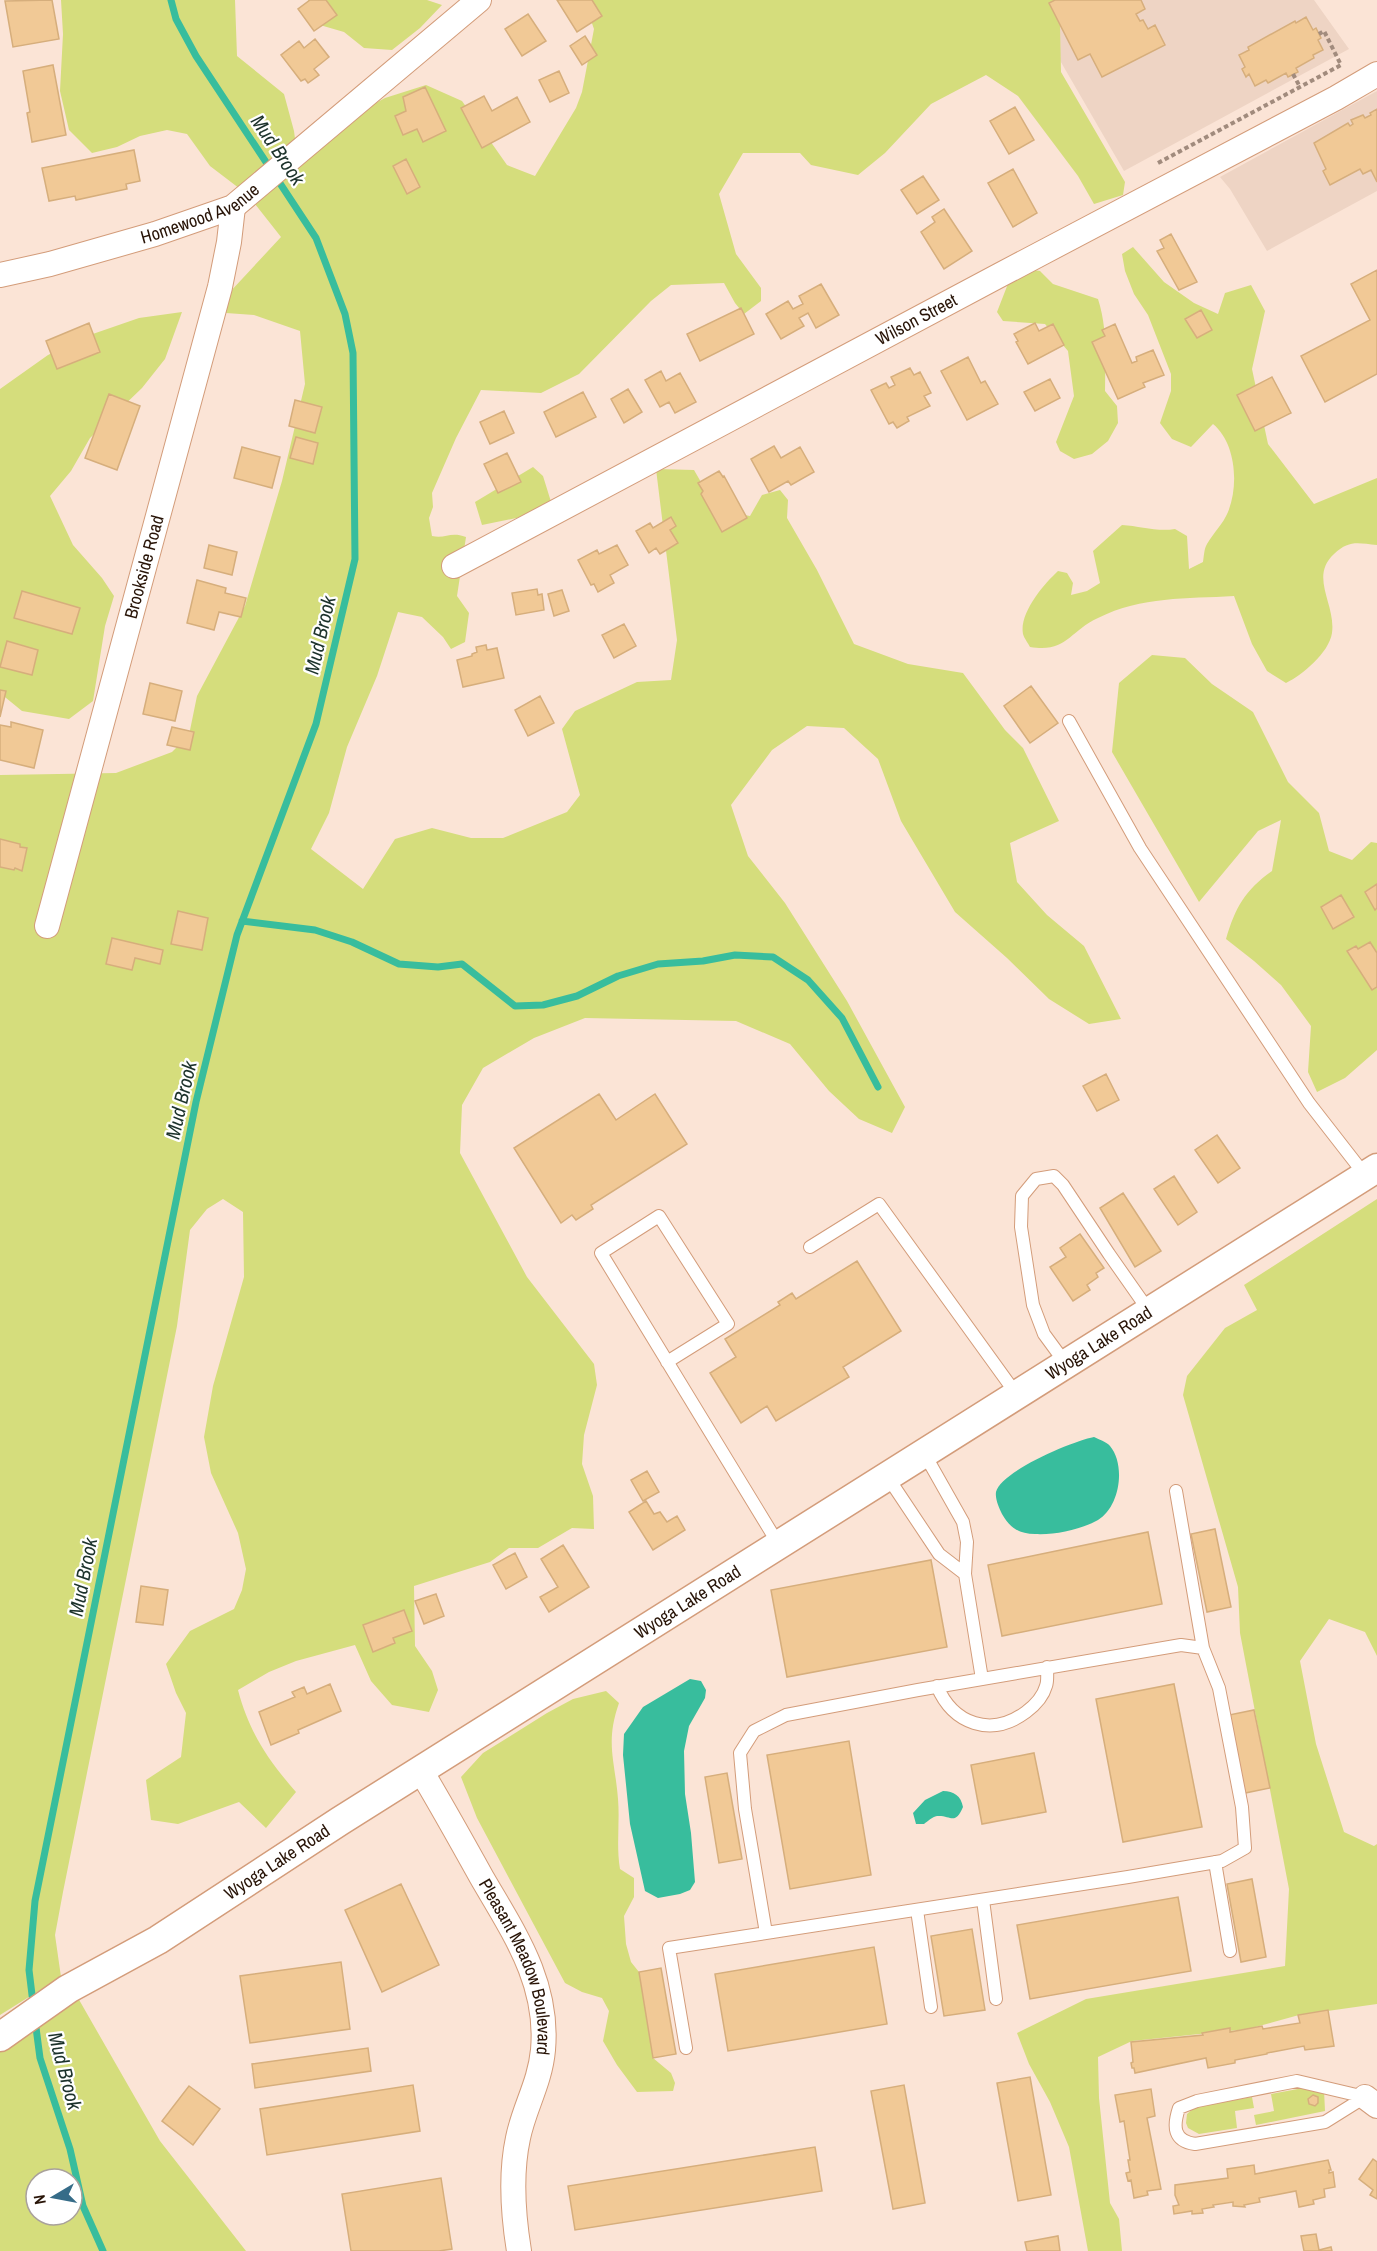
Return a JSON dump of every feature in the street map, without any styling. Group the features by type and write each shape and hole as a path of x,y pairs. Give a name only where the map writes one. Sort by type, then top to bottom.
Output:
{"street":[{"name":"Homewood Avenue","path":"0,275 50,264 155,234 241,201 478,0"},
{"name":"Wilson Street","path":"454,566 1000,274 1336,98 1377,74"},
{"name":"Brookside Road","path":"47,926 220,287 229,242 241,201"},
{"name":"Wyoga Lake Road","path":"0,2037 68,1989 158,1940 340,1821 1371,1172"},
{"name":"Pleasant Meadow Boulevard","path":"421,1771 524,1950 537,1985 542,2015 543,2050 535,2090 518,2137 513,2184 514,2223 519,2251"}],"lane":[{"path":"1069,721 1140,848 1309,1103 1371,1172"},
{"path":"1066,1364 1044,1334 1033,1305 1021,1227 1022,1196 1036,1179 1054,1176 1063,1185 1149,1311"},
{"path":"810,1247 879,1204 1017,1395"},
{"path":"667,1362 728,1324 659,1216 600,1253 779,1545"},
{"path":"924,1453 963,1522 967,1542 965,1574 982,1679"},
{"path":"887,1476 939,1554 965,1574"},
{"path":"686,2048 669,1948 1222,1861 1245,1848 1242,1807 1219,1688 1203,1648 1176,1491"},
{"path":"766,1933 745,1809 740,1753 754,1731 786,1715 937,1686 1181,1644 1203,1648"},
{"path":"937,1686 951,1710 969,1722 987,1726 1020,1716 1036,1704 1046,1687 1047,1667"},
{"path":"1215,1862 1230,1951"},
{"path":"983,1900 996,2000"},
{"path":"917,1910 931,2007"},
{"path":"1297,2081 1371,2101 1325,2122 1195,2144 1185,2143 1178,2136 1175,2124 1179,2108 1188,2104 1297,2081"}],"path":[{"path":"1158,163 1341,65 1324,31 1319,34"},
{"path":"1293,74 1300,87"}],"shaded area":[{"path":"61,0 235,0 237,56 284,94 294,131 297,154 346,119 385,98 426,85 462,101 507,165 535,176 576,108 582,92 594,29 587,9 589,0 1055,0 1049,3 1060,25 1061,72 1125,182 1123,195 1094,204 1078,176 1018,96 986,75 931,104 885,153 858,175 811,165 800,153 743,153 719,194 736,254 761,288 761,301 744,314 724,283 671,285 651,301 579,374 541,393 481,390 456,438 432,493 433,507 429,518 432,536 466,537 457,596 469,613 465,642 451,649 443,637 422,617 398,612 377,676 347,747 329,813 311,849 363,889 395,839 432,828 471,838 503,838 567,812 580,795 562,729 575,711 637,682 671,680 677,640 656,469 694,470 717,510 750,516 762,495 780,490 788,500 787,518 817,570 854,644 908,664 963,673 1005,730 1023,748 1059,821 1010,843 1017,882 1047,915 1084,946 1121,1019 1089,1024 1049,999 955,912 901,821 878,759 844,728 807,726 772,750 731,805 748,856 785,903 847,1001 905,1107 892,1133 859,1119 829,1091 790,1044 736,1021 585,1018 534,1038 483,1068 462,1105 460,1153 527,1277 594,1364 597,1385 584,1435 582,1464 593,1496 594,1529 572,1528 538,1548 509,1548 490,1562 414,1586 415,1646 432,1671 438,1690 429,1712 392,1705 371,1681 355,1645 296,1661 269,1672 238,1690 248,1719 261,1745 296,1792 266,1828 239,1802 178,1824 151,1820 146,1780 181,1757 186,1713 166,1664 190,1631 234,1609 242,1590 246,1569 238,1533 211,1473 204,1437 213,1386 244,1277 243,1212 223,1199 207,1209 190,1230 177,1326 63,1892 55,1935 61,1977 0,2015 0,775 116,773 172,752 189,735 197,696 245,606 282,481 305,384 300,331 254,315 226,313 229,293 281,237 248,195 210,166 187,134 167,130 140,136 117,147 92,153 69,130 60,91 63,34"},
{"path":"308,0 427,0 442,5 420,28 392,50 364,48 344,32 313,23"},
{"path":"1025,0 1314,0 1349,49 1124,171"},
{"path":"1377,91 1377,191 1267,251 1230,189 1220,177"},
{"path":"1133,247 1164,282 1194,303 1218,314 1225,293 1251,285 1265,311 1252,369 1268,444 1314,504 1377,478 1377,545 1349,544 1334,554 1327,563 1323,581 1332,622 1330,641 1314,662 1300,675 1286,683 1267,671 1252,644 1234,596 1164,600 1131,606 1098,618 1067,640 1052,647 1030,647 1024,636 1023,626 1029,608 1046,583 1058,571 1067,573 1073,583 1071,595 1087,591 1100,583 1093,551 1122,525 1175,529 1187,536 1189,569 1203,562 1206,546 1226,516 1231,501 1234,490 1233,465 1227,442 1221,432 1213,424 1191,447 1172,439 1160,423 1171,391 1171,374 1148,315 1134,294 1125,271 1122,254"},
{"path":"1026,269 1040,271 1053,284 1098,299 1105,334 1105,391 1117,406 1118,423 1108,441 1092,454 1074,459 1060,451 1056,442 1074,396 1068,351 1045,324 1003,321 997,312 1011,276"},
{"path":"182,312 165,359 142,388 90,438 71,471 50,496 73,545 102,578 114,596 105,626 93,701 69,719 22,711 0,693 0,389 48,355 87,336 139,318"},
{"path":"533,467 543,476 552,505 536,514 482,525 475,502"},
{"path":"1152,655 1185,658 1212,684 1253,712 1288,782 1319,813 1329,851 1352,860 1371,842 1377,843 1377,1050 1345,1078 1317,1092 1308,1072 1311,1026 1281,985 1226,939 1242,900 1272,871 1281,820 1258,831 1199,902 1112,752 1119,683"},
{"path":"1377,1199 1377,1656 1365,1632 1329,1619 1300,1661 1316,1744 1344,1832 1374,1846 1377,1844 1377,2004 1299,2015 1248,2029 1132,2041 1098,2057 1099,2098 1110,2203 1119,2219 1122,2251 1088,2251 1069,2147 1050,2102 1029,2064 1017,2033 1086,1999 1285,1966 1289,1889 1240,1633 1238,1587 1183,1395 1187,1376 1225,1328 1257,1310 1244,1285"},
{"path":"1094,1437 1110,1446 1118,1464 1116,1496 1105,1514 1091,1524 1059,1533 1029,1534 1008,1523 1002,1514 996,1492 1010,1475 1039,1458"},
{"path":"690,1679 701,1681 706,1690 705,1698 689,1726 684,1751 685,1794 695,1882 690,1890 658,1898 645,1891 630,1824 623,1755 624,1734 643,1707"},
{"path":"606,1691 619,1703 613,1729 612,1751 618,1799 620,1869 634,1878 634,1897 624,1916 626,1944 631,1962 639,1972 653,2058 671,2073 675,2083 673,2091 637,2092 617,2065 603,2041 609,2011 602,1998 582,1992 565,1983 477,1818 461,1777 483,1753 547,1713 573,1699"},
{"path":"943,1791 954,1793 961,1800 963,1807 958,1816 952,1818 937,1816 924,1824 916,1824 913,1813 925,1800"},
{"path":"74,1991 160,2141 246,2251 0,2251 0,2039"},
{"path":"1314,2086 1324,2090 1325,2111 1256,2125 1254,2115 1274,2111 1271,2094"},
{"path":"1252,2097 1254,2108 1235,2111 1237,2128 1199,2134 1188,2128 1187,2114 1195,2107"}],"building":[{"path":"52,0 59,39 13,47 5,1"},
{"path":"310,0 326,0 337,15 314,31 298,9"},
{"path":"557,0 592,0 602,16 577,32"},
{"path":"1055,0 1141,0 1145,9 1136,14 1148,29 1155,25 1165,45 1102,77 1090,54 1078,60 1049,3"},
{"path":"528,14 546,41 522,56 505,29"},
{"path":"1306,17 1313,30 1316,28 1323,50 1296,68 1298,72 1288,77 1286,73 1268,83 1266,80 1255,86 1249,74 1246,77 1242,69 1245,67 1239,55 1249,50 1248,47"},
{"path":"585,36 597,55 582,65 570,46"},
{"path":"315,39 329,57 314,69 319,75 308,83 305,79 301,81 281,55 299,41 304,48"},
{"path":"53,65 66,135 32,142 23,71"},
{"path":"559,71 569,93 550,102 539,80"},
{"path":"425,87 446,131 423,142 417,129 403,135 395,116 406,111 403,97"},
{"path":"484,96 492,111 517,97 530,122 482,148 461,108"},
{"path":"1015,107 1034,140 1009,154 990,121"},
{"path":"1377,109 1377,182 1371,170 1363,174 1360,169 1330,185 1323,171 1326,169 1314,143 1348,123 1350,126 1353,124 1351,120 1363,115 1365,118"},
{"path":"134,150 140,181 126,184 127,189 76,200 75,196 49,201 42,168"},
{"path":"406,159 420,187 407,194 393,166"},
{"path":"1013,169 1037,213 1013,227 988,183"},
{"path":"923,176 939,200 917,214 901,190"},
{"path":"944,209 972,251 944,269 921,232 935,222 932,217"},
{"path":"1171,234 1197,282 1179,290 1157,251 1164,248 1160,240"},
{"path":"1377,270 1377,374 1325,402 1301,356 1370,320 1351,284"},
{"path":"821,284 839,315 816,328 808,313 799,318 804,326 781,339 766,314 788,301 793,309 803,304 799,296"},
{"path":"741,308 754,334 700,361 687,334"},
{"path":"1201,310 1212,330 1197,338 1185,319"},
{"path":"89,323 100,352 57,369 46,341"},
{"path":"1035,323 1039,331 1053,324 1064,345 1028,364 1014,334"},
{"path":"1115,324 1132,363 1137,361 1136,357 1153,350 1164,375 1143,383 1145,387 1118,399 1092,342 1105,336 1102,330"},
{"path":"968,357 981,383 985,381 998,404 967,420 941,371"},
{"path":"910,368 914,375 920,372 931,393 924,396 930,406 907,417 909,421 897,428 893,422 889,424 871,390 886,383 889,388 895,385 891,377"},
{"path":"661,371 666,381 680,373 696,402 675,413 669,402 660,407 645,380"},
{"path":"1272,377 1291,413 1255,431 1237,395"},
{"path":"1050,379 1060,398 1035,411 1024,392"},
{"path":"628,389 642,412 624,423 611,399"},
{"path":"583,392 596,417 556,437 544,412"},
{"path":"109,394 140,406 117,470 85,458"},
{"path":"295,400 322,407 315,433 289,426"},
{"path":"504,411 514,433 490,444 480,422"},
{"path":"296,437 318,443 313,464 290,458"},
{"path":"774,446 781,458 800,447 814,472 791,485 788,481 769,492 751,459"},
{"path":"242,447 280,457 272,488 234,478"},
{"path":"507,453 521,482 498,493 484,464"},
{"path":"719,471 747,518 722,532 701,494 703,491 698,483"},
{"path":"671,517 676,526 670,530 678,543 660,554 656,548 649,553 636,531 650,523 653,528"},
{"path":"209,545 237,552 232,575 204,568"},
{"path":"617,545 628,565 610,575 614,583 598,592 594,584 591,585 578,560 597,550 599,554"},
{"path":"197,580 226,588 225,593 246,598 241,617 219,612 214,630 187,623"},
{"path":"537,589 538,595 542,594 544,610 516,615 512,593"},
{"path":"562,590 569,611 554,616 548,594"},
{"path":"22,591 80,608 72,634 14,618"},
{"path":"624,624 636,646 614,658 602,635"},
{"path":"7,641 38,650 32,675 0,667"},
{"path":"486,645 487,650 497,648 504,678 463,687 457,660 472,656 477,652 476,647"},
{"path":"150,683 182,691 175,721 143,714"},
{"path":"1031,686 1058,723 1030,743 1004,706"},
{"path":"0,690 6,691 0,717"},
{"path":"540,696 554,723 528,736 515,710"},
{"path":"11,722 43,730 34,768 0,760 0,725 11,727"},
{"path":"172,727 194,732 190,750 167,745"},
{"path":"0,839 27,848 22,871 0,867"},
{"path":"1377,884 1377,908 1375,910 1365,892"},
{"path":"1341,895 1354,917 1333,929 1321,907"},
{"path":"178,911 208,918 202,950 171,944"},
{"path":"112,938 163,950 160,964 135,958 132,970 106,964"},
{"path":"1370,942 1377,953 1377,987 1372,990 1347,951 1356,946 1358,949"},
{"path":"1106,1074 1119,1100 1097,1111 1083,1086"},
{"path":"599,1094 616,1120 655,1094 687,1144 591,1205 593,1209 576,1220 572,1215 561,1223 514,1148"},
{"path":"1217,1135 1240,1168 1218,1183 1195,1150"},
{"path":"1174,1176 1197,1212 1178,1225 1154,1189"},
{"path":"1123,1193 1161,1251 1135,1267 1100,1208"},
{"path":"1080,1234 1104,1268 1096,1273 1098,1277 1087,1285 1090,1290 1073,1301 1050,1267 1066,1257 1060,1248"},
{"path":"857,1261 901,1331 843,1367 849,1377 776,1421 767,1406 741,1423 710,1373 736,1357 725,1339 780,1305 778,1302 792,1293 796,1299"},
{"path":"647,1471 659,1492 643,1501 631,1480"},
{"path":"646,1501 654,1514 660,1512 667,1522 677,1516 685,1530 653,1550 629,1512"},
{"path":"1215,1529 1231,1607 1207,1612 1191,1534"},
{"path":"1148,1532 1162,1604 1002,1636 988,1565"},
{"path":"563,1545 589,1587 549,1612 540,1597 558,1587 541,1559"},
{"path":"515,1553 527,1577 506,1589 493,1565"},
{"path":"931,1560 947,1647 787,1677 771,1590"},
{"path":"141,1586 168,1590 163,1625 136,1622"},
{"path":"436,1594 444,1616 424,1624 415,1601"},
{"path":"404,1610 412,1631 393,1638 395,1643 373,1652 363,1625"},
{"path":"330,1684 341,1711 271,1745 259,1712 295,1697 292,1692 304,1687 307,1694"},
{"path":"1174,1684 1202,1827 1123,1842 1096,1699"},
{"path":"1254,1710 1270,1788 1245,1793 1229,1715"},
{"path":"849,1741 871,1875 790,1889 767,1755"},
{"path":"1034,1753 1046,1812 982,1824 971,1765"},
{"path":"727,1773 742,1859 719,1863 705,1777"},
{"path":"1252,1879 1266,1957 1241,1962 1227,1884"},
{"path":"401,1884 439,1965 382,1992 345,1910"},
{"path":"1178,1897 1191,1971 1030,1999 1017,1925"},
{"path":"972,1929 985,2010 944,2016 931,1936"},
{"path":"874,1947 887,2024 728,2051 715,1974"},
{"path":"341,1962 350,2029 250,2043 240,1976"},
{"path":"661,1968 676,2054 653,2058 639,1972"},
{"path":"1328,2010 1334,2046 1305,2050 1304,2046 1208,2068 1206,2058 1135,2073 1132,2068 1131,2042 1203,2035 1202,2033 1230,2028 1230,2032 1262,2026 1263,2029 1300,2023 1298,2015"},
{"path":"368,2048 371,2071 255,2088 252,2064"},
{"path":"1030,2077 1051,2195 1018,2201 997,2083"},
{"path":"413,2085 420,2131 267,2155 260,2109"},
{"path":"904,2085 925,2203 893,2209 871,2091"},
{"path":"189,2086 220,2109 193,2145 162,2121"},
{"path":"1151,2089 1155,2116 1147,2118 1161,2189 1147,2191 1148,2195 1134,2198 1131,2180 1128,2181 1126,2173 1130,2172 1128,2160 1130,2160 1124,2121 1120,2122 1115,2095"},
{"path":"1313,2095 1318,2097 1318,2103 1315,2106 1309,2104 1308,2099"},
{"path":"815,2147 822,2191 575,2230 568,2186"},
{"path":"1373,2159 1377,2162 1377,2199 1370,2195 1373,2190 1359,2179"},
{"path":"1328,2160 1331,2170 1329,2173 1333,2172 1335,2187 1324,2189 1325,2197 1313,2200 1314,2204 1299,2207 1296,2191 1259,2198 1260,2202 1244,2205 1245,2207 1233,2206 1233,2202 1202,2209 1203,2213 1192,2214 1192,2211 1174,2214 1173,2206 1179,2205 1175,2195 1175,2185 1228,2178 1227,2169 1254,2165 1255,2174"},
{"path":"441,2178 452,2249 351,2251 342,2194"},
{"path":"1316,2234 1319,2250 1331,2247 1332,2251 1304,2251 1301,2236"},
{"path":"1058,2236 1060,2251 1027,2251 1025,2242"}],"waterway":[{"name":"Mud Brook","path":"33,2003 29,1970 35,1901 196,1102 237,935 316,724 355,559 353,353 345,314 316,238 196,56 176,19 171,0"},
{"path":"242,921 315,930 352,942 399,964 438,967 462,964 515,1006 543,1005 577,996 618,976 658,964 703,961 735,955 773,957 808,980 842,1018 878,1087"},
{"name":"Mud Brook","path":"35,2020 40,2058 70,2149 83,2206 103,2251"}]}
